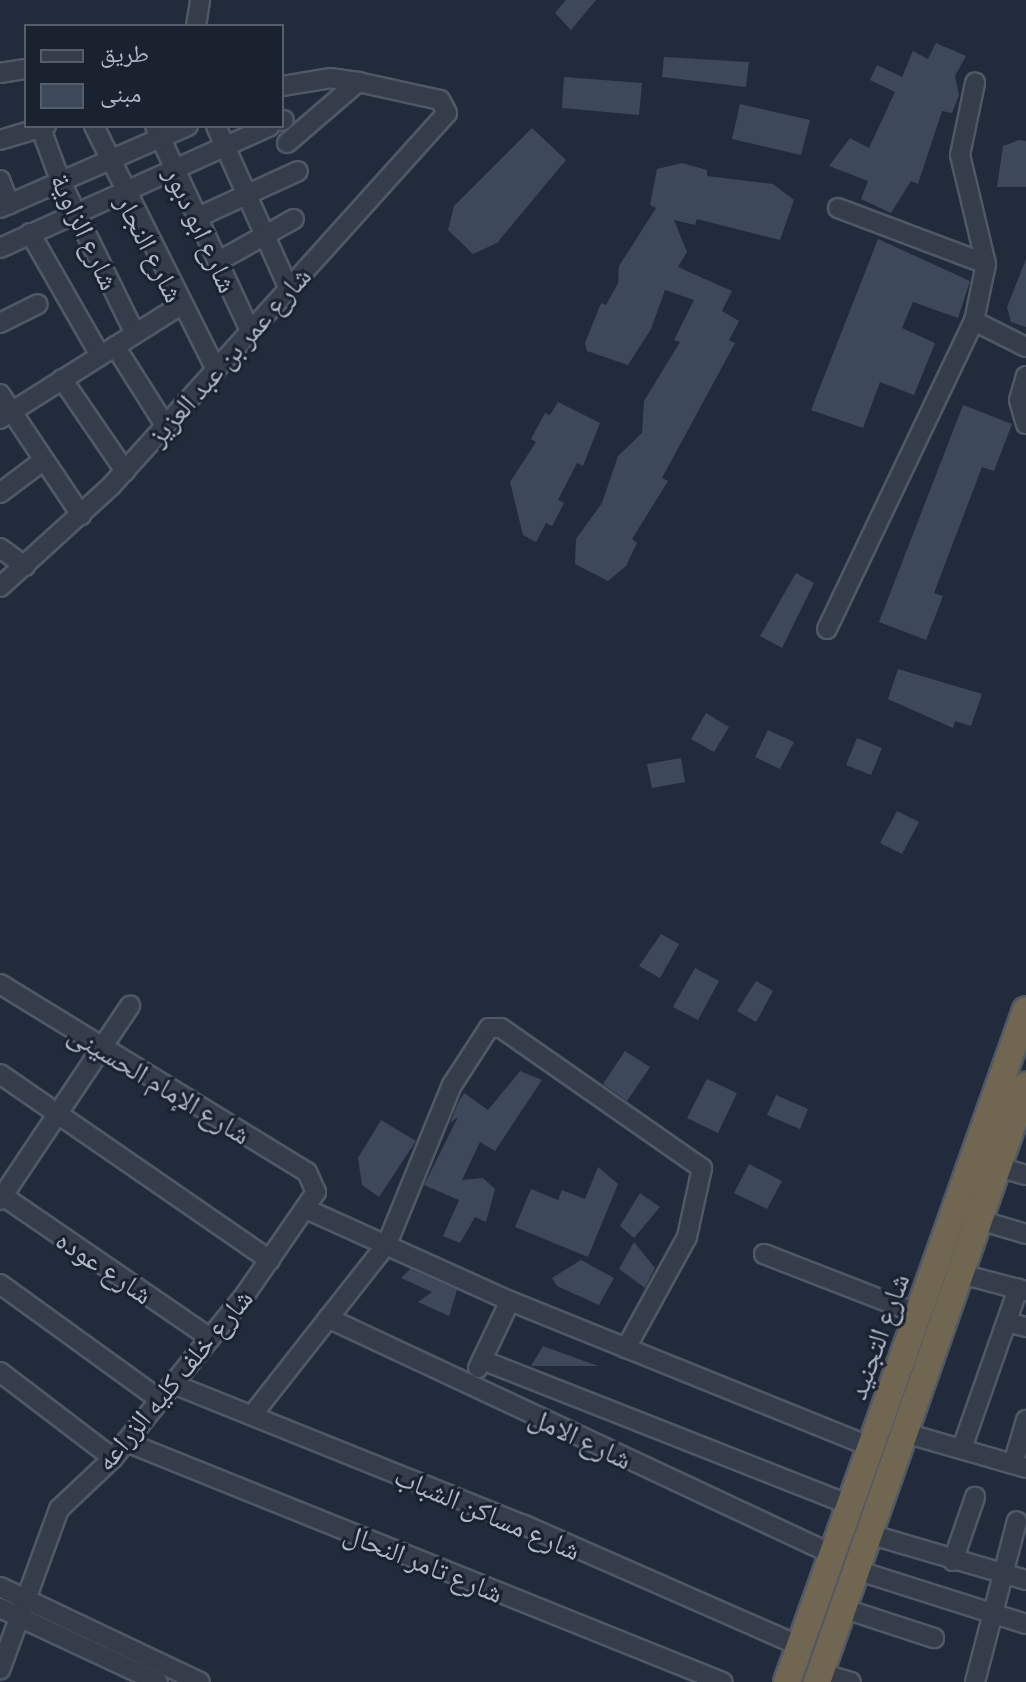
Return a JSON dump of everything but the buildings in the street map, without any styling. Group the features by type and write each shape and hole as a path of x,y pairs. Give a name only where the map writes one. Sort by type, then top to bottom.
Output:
{"highway":[{"name":"شارع التجنيد","path":"787,1682 1026,1010"},
{"name":"شارع التجنيد","path":"818,1678 998,1167 1020,1120 1026,1086"}],"street":[{"path":"196,24 200,0"},
{"path":"0,73 24,75"},
{"path":"284,85 305,79 358,82"},
{"path":"287,143 358,82"},
{"name":"شارع عمر بن عبد العزيز","path":"0,587 125,471 214,366 250,331 447,113 440,100 358,82"},
{"path":"827,629 974,321 986,264 960,155 975,83"},
{"path":"0,140 39,128"},
{"name":"شارع الزاوية","path":"42,128 60,180 135,334"},
{"name":"شارع النجار","path":"95,128 122,192 214,366"},
{"path":"0,180 5,206 106,160 157,132 178,128"},
{"path":"217,128 243,197 288,287"},
{"path":"0,248 265,128"},
{"name":"شارع ابو دبور","path":"157,132 250,331"},
{"path":"196,218 298,171"},
{"path":"838,208 986,264"},
{"path":"217,262 294,219"},
{"path":"30,233 108,351 165,425"},
{"path":"0,301 5,320 38,304"},
{"path":"6,415 181,305"},
{"path":"974,321 1026,347"},
{"path":"1026,376 1019,400 1026,424"},
{"path":"62,379 125,471"},
{"path":"0,394 6,415 44,460 81,515"},
{"path":"0,493 44,460"},
{"path":"0,548 25,566"},
{"name":"شارع الإمام الحسينى","path":"0,984 101,1050 307,1172 316,1186"},
{"path":"1,1197 61,1114 130,1006"},
{"path":"253,1414 387,1244 465,1058 482,1031 501,1028 702,1168 687,1237 626,1348"},
{"path":"0,1074 270,1260"},
{"path":"998,1167 1026,1175"},
{"name":"شارع خلف كليه الزراعه","path":"0,1670 12,1609 59,1509 113,1458 210,1338 306,1209 316,1186"},
{"name":"شارع عوده","path":"1,1197 210,1338"},
{"path":"306,1209 510,1301 871,1447"},
{"path":"979,1220 1026,1234"},
{"path":"764,1254 919,1314"},
{"path":"961,1274 1022,1290 1007,1322 962,1448"},
{"path":"0,1284 160,1400"},
{"path":"467,1383 482,1360 510,1301"},
{"name":"شارع الامل","path":"328,1318 834,1555"},
{"path":"1007,1322 1026,1327"},
{"path":"482,1360 850,1505"},
{"path":"0,1372 113,1458"},
{"name":"شارع مساكن الشباب","path":"173,1384 253,1414 800,1646"},
{"path":"905,1433 1019,1466 1026,1420"},
{"name":"شارع تامر النحال","path":"126,1442 722,1682"},
{"path":"953,1561 975,1497"},
{"path":"869,1534 1026,1580"},
{"path":"975,1682 1004,1572 1019,1535"},
{"path":"856,1570 1026,1624"},
{"path":"0,1587 12,1609 158,1682"},
{"path":"842,1608 934,1638"},
{"path":"12,1609 200,1682"},
{"path":"818,1678 851,1682"}]}
